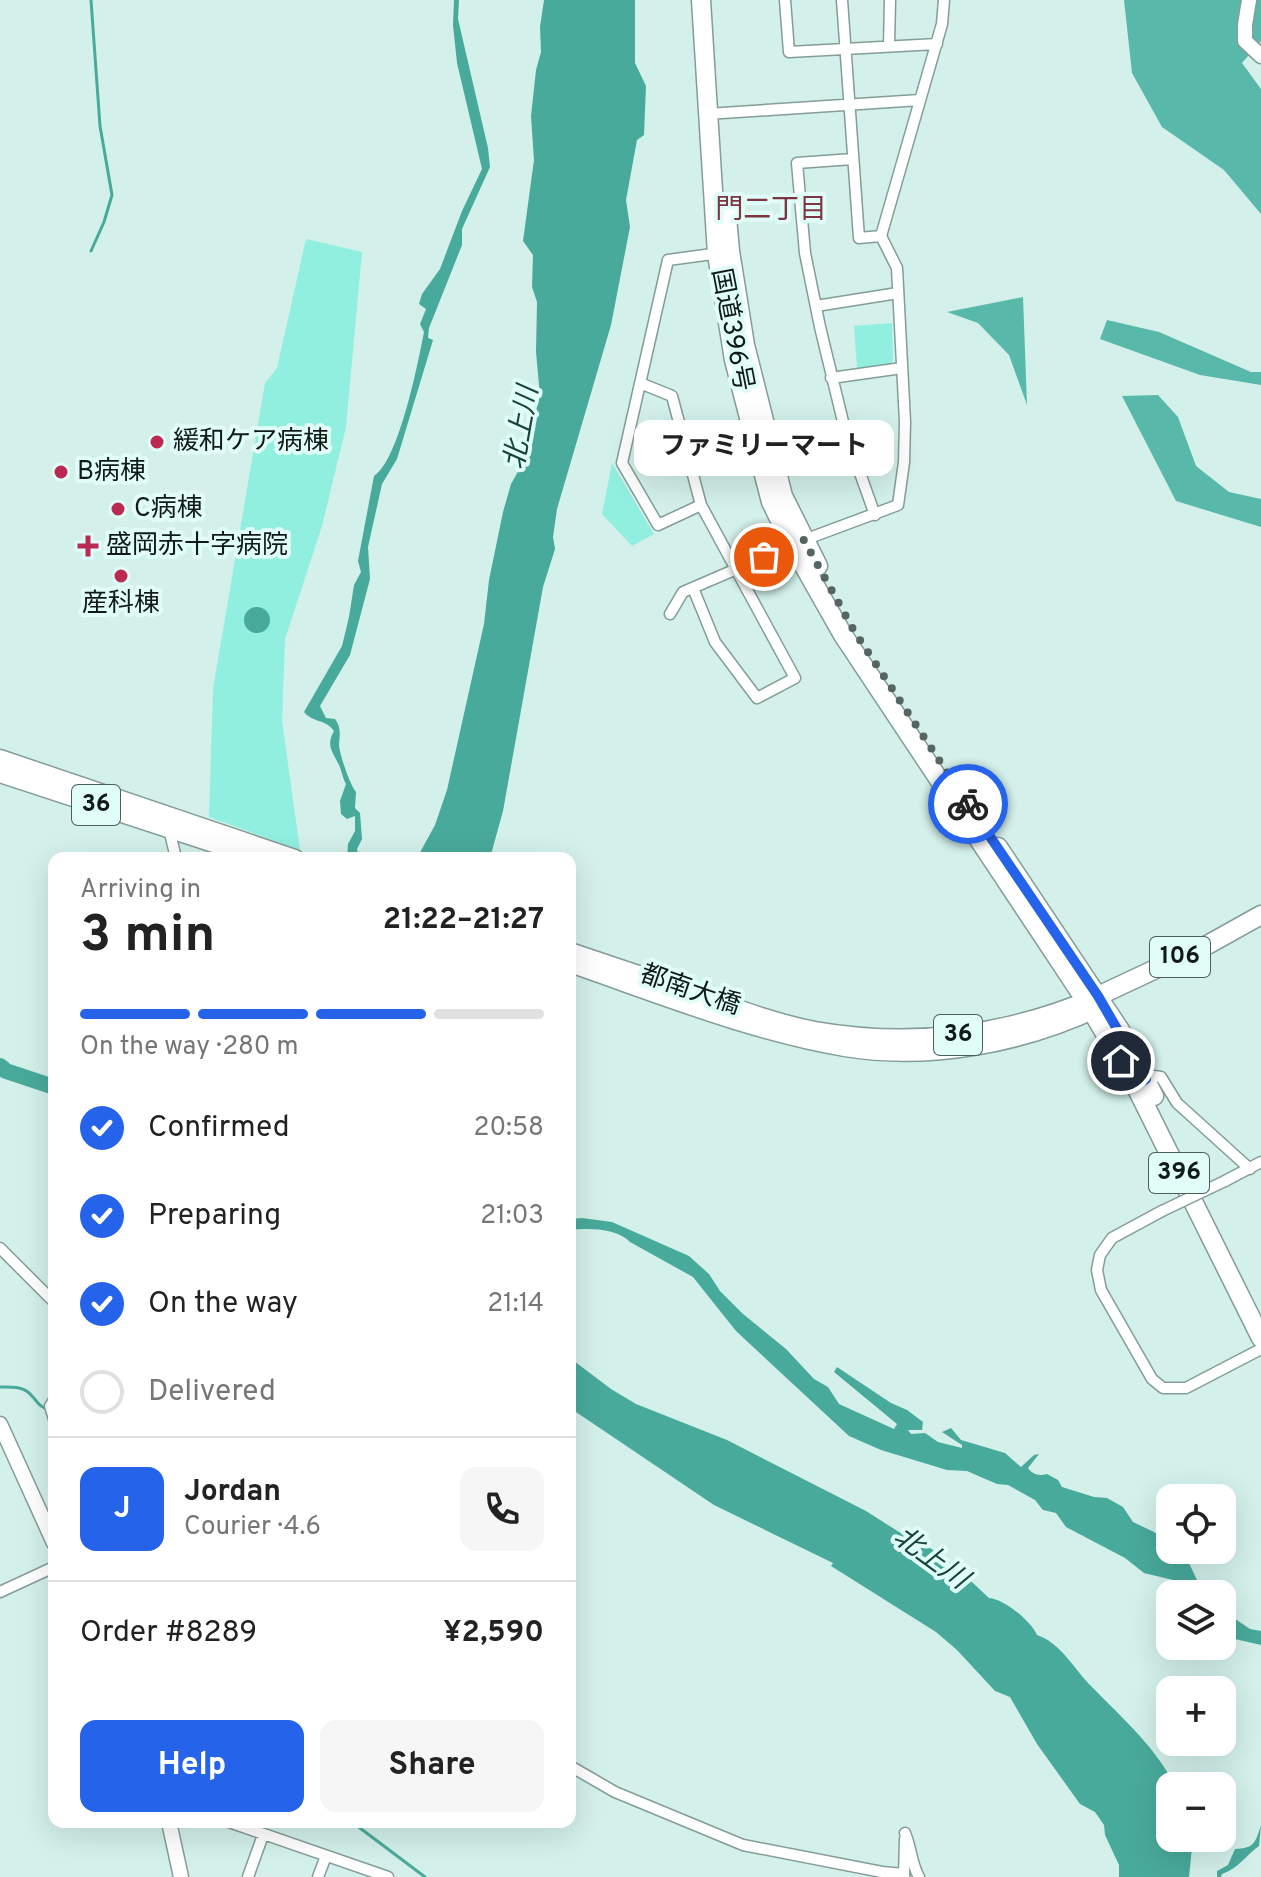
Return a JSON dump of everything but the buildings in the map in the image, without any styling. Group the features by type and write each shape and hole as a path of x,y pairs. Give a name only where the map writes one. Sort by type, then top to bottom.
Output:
{"highway":[{"name":"国道396号","path":"701,0 723,252 783,496 798,543 1095,1003 1140,1082 1261,1319"},
{"name":"国道396号","path":"712,0 713,113"},
{"name":"106","path":"1095,1003 1261,915"},
{"name":"106","path":"1095,1003 1214,953 1261,927"},
{"name":"国道396号","path":"1140,1082 1261,1338"}],"main road":[{"name":"36","path":"0,758 190,829 242,852"},
{"name":"36","path":"0,774 169,829 190,829 273,852"},
{"name":"都南大橋","path":"576,953 811,1035"},
{"name":"都南大橋","path":"576,966 735,1020 811,1035"},
{"name":"36","path":"811,1035 848,1048 929,1051 1019,1037 1095,1003"}],"street":[{"path":"785,0 789,52 937,44"},
{"path":"842,0 859,238 881,236"},
{"path":"889,46 890,0"},
{"path":"670,614 683,592 898,505 904,462 897,268 881,236 937,44 944,0"},
{"path":"1249,0 1245,41 1261,56"},
{"path":"713,113 920,100"},
{"path":"853,159 797,163 805,253 831,378 846,434 875,515"},
{"path":"701,505 658,525 622,463 668,260 723,252"},
{"path":"816,306 898,293"},
{"path":"831,378 902,368"},
{"path":"640,383 672,396 701,505 795,678 757,698 715,642 693,588"},
{"path":"169,829 175,852"},
{"path":"1140,1082 1161,1077 1177,1103 1250,1169"},
{"path":"1261,1162 1112,1238 1100,1255 1097,1270 1101,1290 1152,1379 1163,1388 1186,1388 1261,1349"},
{"path":"0,1248 48,1296"},
{"path":"0,1424 48,1530"},
{"path":"0,1592 48,1570"},
{"path":"576,1769 615,1792 743,1845 882,1872 904,1875 905,1833 919,1877"},
{"path":"170,1828 181,1877"},
{"path":"245,1828 388,1877"},
{"path":"248,1877 263,1835"},
{"path":"318,1877 326,1856"}],"shaded area":[{"path":"1124,0 1261,0 1261,41 1242,63 1261,89 1261,214 1224,170 1162,127 1132,73"},
{"path":"306,239 362,252 346,427 322,526 285,639 282,721 300,850 209,817 213,689 265,383 277,368"},
{"path":"1023,297 1027,405 1009,355 978,323 947,312"},
{"path":"1107,320 1159,332 1251,372 1261,372 1261,385 1200,375 1100,339"},
{"path":"892,323 891,364 857,368 854,326"},
{"path":"1158,395 1178,417 1196,466 1229,492 1261,499 1261,527 1176,501 1122,396"},
{"path":"612,463 654,534 632,546 602,514"}],"water":[{"path":"454,0 459,0 458,19 490,167 462,229 462,245 429,328 428,338 433,340 397,459 382,484 368,547 370,579 350,655 320,706 326,718 335,719 338,725 341,754 356,792 355,808 360,813 362,839 358,852 347,852 355,831 355,816 347,819 341,814 340,801 346,784 331,748 334,731 304,712 342,646 354,585 361,572 358,561 374,476 392,451 417,365 424,332 420,324 426,309 419,304 422,294 440,269 482,169 457,63"},
{"path":"544,0 635,0 635,63 646,86 644,135 637,140 626,200 630,227 611,325 557,509 553,537 555,549 543,587 503,811 492,852 420,852 435,825 447,790 484,624 489,580 503,512 511,484 520,468 540,396 536,352 537,302 532,287 533,255 523,241 534,160 531,116 541,52 540,27"},
{"path":"257,607 266,611 270,620 266,629 257,633 248,629 244,620 248,611"},
{"path":"576,1218 612,1222 689,1256 743,1314 786,1349 814,1379 828,1387 839,1404 894,1429 897,1424 834,1372 837,1367 923,1422 922,1430 908,1430 911,1434 925,1433 938,1442 962,1448 942,1432 951,1428 961,1440 1005,1453 1021,1467 1039,1454 1028,1468 1032,1472 1047,1474 1058,1480 1062,1487 1107,1498 1123,1507 1133,1522 1156,1534 1156,1564 1189,1564 1197,1580 1173,1580 1144,1573 1125,1558 1066,1527 1056,1513 1043,1510 1035,1500 1008,1485 997,1484 967,1471 947,1470 881,1450 849,1436 736,1331 693,1277 618,1234 594,1229 576,1230"},
{"name":"北上川","path":"576,1363 636,1404 727,1440 866,1511 943,1555 989,1598 1002,1602 1016,1612 1037,1635 1060,1650 1158,1758 1167,1772 1156,1772 1156,1852 1192,1852 1189,1877 1119,1877 1119,1865 1105,1835 1104,1825 1095,1812 1080,1804 1037,1744 1010,1697 995,1691 936,1632 831,1566 833,1563 714,1505 576,1412"},
{"path":"1236,1620 1250,1629 1261,1631 1261,1645 1236,1639"},
{"path":"1261,1825 1259,1846 1217,1877 1217,1871 1228,1865 1236,1849 1246,1848 1257,1837"}],"waterway":[{"path":"91,0 100,126 112,195 91,251"},
{"path":"0,1066 6,1071 48,1085"},
{"path":"0,1387 25,1390 47,1409"},
{"path":"360,1828 425,1877"}],"way so far":[{"path":"764,557 804,540 854,631 968,804"}],"place":[{"name":"緩和ケア病棟","path":"157,442"},
{"name":"B病棟","path":"61,472"},
{"name":"C病棟","path":"118,509"},
{"name":"盛岡赤十字病院","path":"88,546"},
{"name":"ファミリーマート","path":"764,557"},
{"name":"産科棟","path":"121,576"}],"district":[{"name":"門二丁目","path":"771,211"}],"route":[{"path":"968,804 1098,996 1146,1079 1135,1085 1121,1061"}]}
